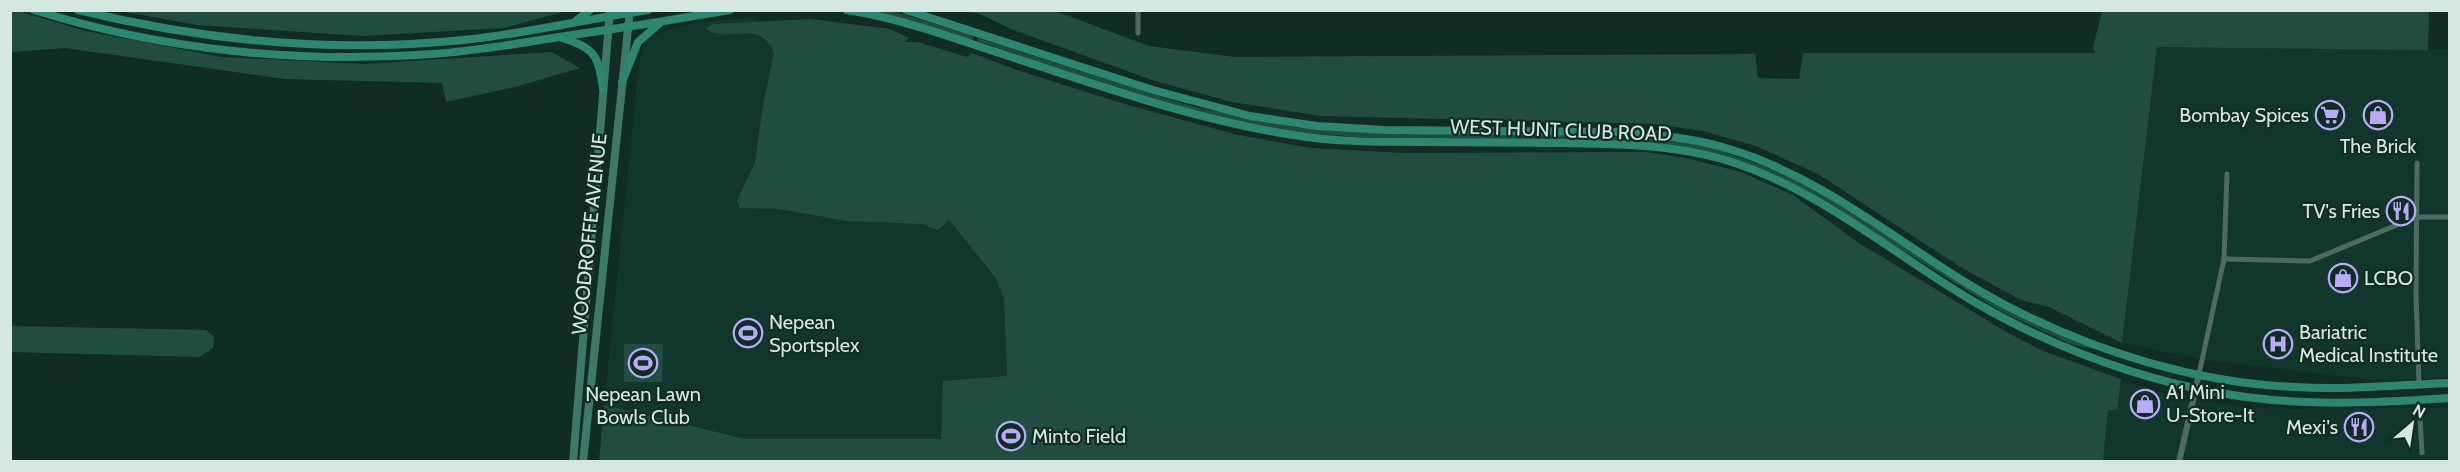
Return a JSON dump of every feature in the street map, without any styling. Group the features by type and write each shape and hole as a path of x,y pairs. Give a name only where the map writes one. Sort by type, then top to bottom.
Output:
{"main road":[{"path":"34,10 103,29 187,45 314,57 451,53 730,10"},
{"path":"78,10 189,33 256,41 328,45 465,40 573,23 610,13 648,10"},
{"path":"573,23 590,10"},
{"name":"WEST HUNT CLUB ROAD","path":"847,10 882,16 922,27 1150,102 1239,126 1319,139 1634,145 1689,151 1723,159 1762,173 1800,191 1964,295 2015,324 2107,363 2196,388 2303,402 2450,398"},
{"name":"WEST HUNT CLUB ROAD","path":"906,10 1153,90 1250,116 1317,126 1385,130 1640,133 1701,141 1767,162 1804,180 1974,288 2009,307 2088,343 2199,374 2296,387 2450,383"},
{"name":"WOODROFFE AVENUE","path":"583,462 630,12"},
{"name":"WOODROFFE AVENUE","path":"573,462 610,13"},
{"path":"622,82 638,42 663,22"},
{"path":"558,38 581,44 595,55 601,67 603,90"},
{"path":"593,225 607,225"},
{"path":"2419,399 2420,384"}],"street":[{"path":"1138,10 1138,33"},
{"path":"2417,163 2416,294 2420,384"},
{"path":"2179,462 2224,259 2227,174"},
{"path":"2224,259 2310,261 2416,217 2450,217"},
{"path":"2419,399 2422,453"}],"shaded area":[{"path":"11,11 18,11 86,31 222,57 364,64 552,52 580,68 519,86 446,102 442,83 285,79 65,48 11,52"},
{"path":"120,11 567,11 503,28 362,36 197,25"},
{"path":"871,11 892,11 975,36 972,40"},
{"path":"965,11 1055,11 1149,46 1235,57 1755,54 1758,78 1799,79 1803,53 2095,53 2093,48 2102,11 2429,11 2428,50 2157,47 2122,343 2049,307 2021,300 1962,268 1818,174 1756,146 1703,131 1653,124 1320,116 1232,102 1155,81 1013,30 980,14"},
{"path":"753,17 776,39 767,40 774,52 763,104 755,162 736,202 739,208 779,209 846,221 922,224 938,230 949,220 995,277 1004,298 1007,376 942,439 746,439 604,405 639,64 646,37 693,23"},
{"path":"810,19 890,29 909,38 905,42 918,42 967,57 972,53 1017,70 1121,103 1238,135 1311,148 1404,153 1647,152 1690,159 1741,172 1793,195 1859,243 2010,334 2043,351 2121,379 2117,410 2108,410 2103,461 599,461 604,405 746,439 941,439 943,381 1007,376 1004,298 995,277 949,220 938,230 922,224 846,221 779,209 739,208 736,202 755,162 763,104 774,52 759,36 743,33 716,33 706,29 713,24"},
{"path":"978,38 1191,106 1293,127 1384,133 1630,137 1690,143 1718,150 1775,170 1823,194 1994,303 2049,331 2097,350 2070,344 2000,311 1804,189 1771,173 1701,150 1356,137 1264,127 1201,113 1137,95 977,41"},
{"path":"2157,47 2449,49 2449,377 2383,381 2205,360 2122,343"},
{"path":"11,326 206,330 214,337 213,348 200,357 11,352"},
{"name":"Nepean Lawn Bowls Club","path":"624,344 663,344 662,382 624,382"},
{"path":"2121,381 2168,394 2268,409 2449,408 2449,461 2103,462 2108,409 2117,410"}],"place":[{"name":"Bombay Spices","path":"2330,115"},
{"name":"The Brick","path":"2378,115"},
{"name":"TV's Fries","path":"2401,211"},
{"name":"LCBO","path":"2343,278"},
{"name":"Nepean Sportsplex","path":"748,333"},
{"name":"Bariatric Medical Institute","path":"2278,344"},
{"name":"Nepean Lawn Bowls Club","path":"643,363"},
{"name":"A1 Mini U-Store-It","path":"2145,404"},
{"name":"Mexi's","path":"2359,427"},
{"name":"Minto Field","path":"1011,436"}]}
